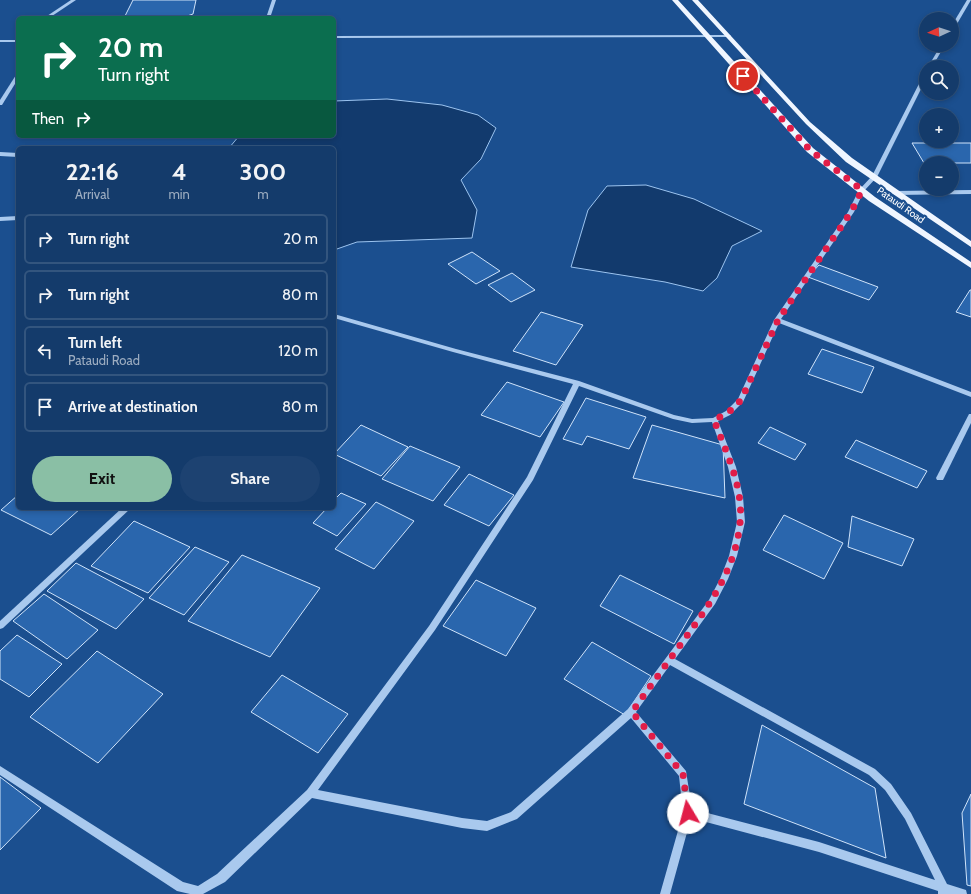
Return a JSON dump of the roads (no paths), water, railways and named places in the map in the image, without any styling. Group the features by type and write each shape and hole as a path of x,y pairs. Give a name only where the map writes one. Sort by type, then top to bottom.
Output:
{"main road":[{"name":"Pataudi Road","path":"675,0 810,150 862,190 971,266"},
{"path":"695,0 808,123 849,160 971,245"}],"street":[{"path":"49,16 74,0"},
{"path":"269,16 274,0"},
{"path":"959,17 969,0"},
{"path":"963,10 971,10"},
{"path":"336,37 729,36"},
{"path":"12,41 16,38"},
{"path":"0,41 16,41"},
{"path":"0,104 16,79"},
{"path":"336,317 455,351 577,383 673,417 692,422 714,420 728,413 741,400 778,320 851,212 862,190 874,177 919,89"},
{"path":"0,154 16,155"},
{"path":"895,193 971,192"},
{"path":"0,219 16,218"},
{"path":"778,320 971,395"},
{"path":"0,770 181,887 200,891 221,878 310,793 432,628 526,485 577,383"},
{"path":"940,478 971,416"},
{"path":"310,793 462,823 487,826 514,816 632,712 712,602 724,579 733,556 740,522 739,497 732,467 714,420"},
{"path":"0,626 125,510"},
{"path":"670,660 872,772 888,787 908,816 944,891"},
{"path":"632,712 683,774 688,813 665,894"},
{"path":"688,813 819,847 944,891 962,894"}],"water":[{"path":"387,99 442,105 478,115 496,128 481,159 461,180 477,210 472,238 357,242 336,249 336,146 231,146 237,138 336,138 336,101"},
{"path":"646,185 694,199 762,231 732,246 717,278 703,291 665,282 571,267 588,210 607,186"}]}
